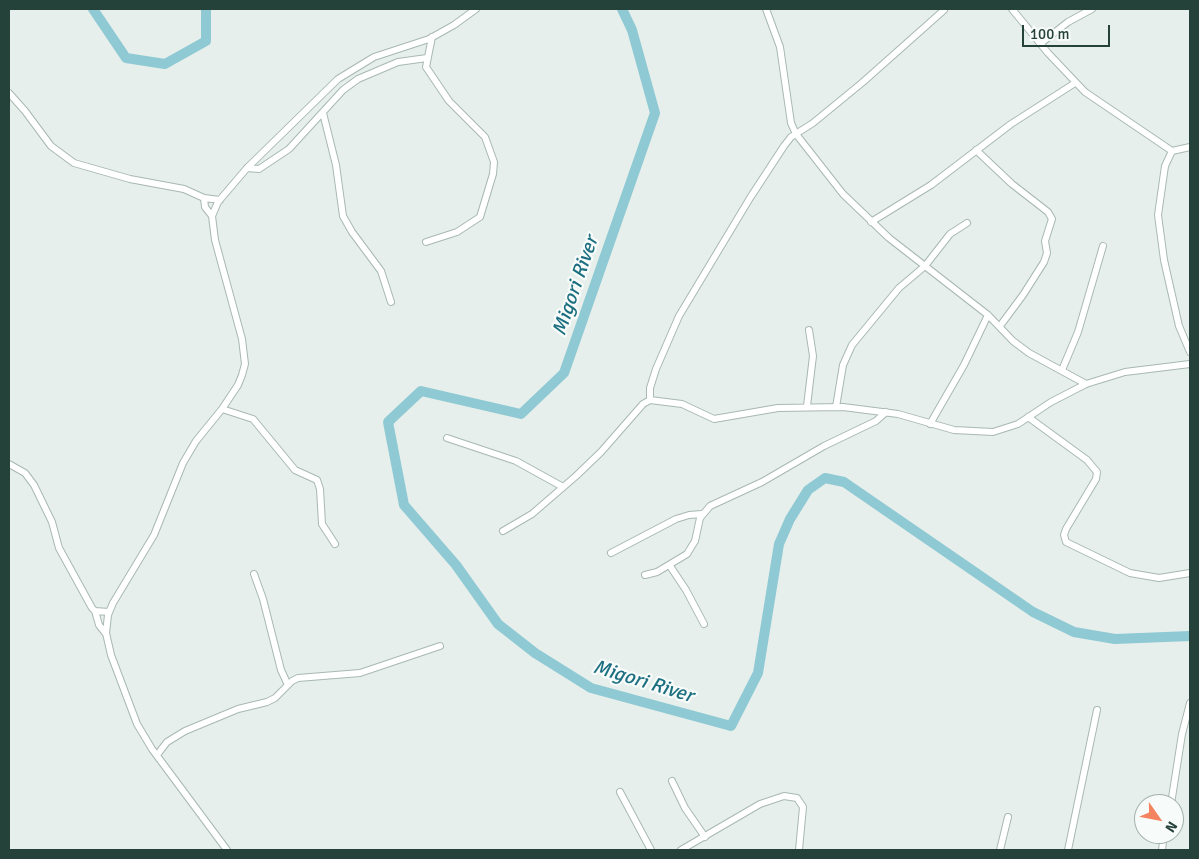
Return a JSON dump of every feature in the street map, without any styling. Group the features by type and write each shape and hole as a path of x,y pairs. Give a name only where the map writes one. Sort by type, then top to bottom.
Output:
{"street":[{"path":"212,216 220,200 247,168 338,79 374,57 432,37 466,18 476,9"},
{"path":"766,9 780,47 787,109 796,134 843,194 871,222 988,315 1020,346 1086,384"},
{"path":"1012,9 1075,83 1094,99 1172,151 1190,147"},
{"path":"1040,44 1068,22 1092,9"},
{"path":"650,400 650,388 656,369 679,316 765,173 787,142 814,123 944,10"},
{"path":"426,242 457,232 480,217 492,180 494,162 485,137 450,101 426,67 432,37"},
{"path":"247,168 259,169 271,163 297,143 348,86 366,74 398,62 428,58"},
{"path":"871,222 931,185 1011,124 1075,83"},
{"path":"9,94 31,118 51,146 74,163 130,178 184,189 204,198 220,200"},
{"path":"323,113 336,165 343,216 352,232 381,271 391,302"},
{"path":"976,150 1012,184 1048,212 1052,219 1045,241 1047,253 1044,262 1000,326"},
{"path":"1172,151 1165,166 1158,214 1164,260 1179,326 1190,352"},
{"path":"204,198 205,207 212,216 215,240 244,354 244,364 238,385 189,451 154,535 109,612 106,634 111,654 137,724 157,755 227,850"},
{"path":"836,407 844,365 852,345 899,288 925,266 950,234 967,223"},
{"path":"1062,370 1078,332 1103,246"},
{"path":"930,424 964,365 988,315"},
{"path":"807,406 813,356 809,330"},
{"path":"503,531 532,514 563,487 601,452 639,408 650,400 682,404 708,416 720,419 769,409 807,406 836,407 886,412 954,430 993,432 1011,427 1086,384 1125,372 1190,364"},
{"path":"222,409 253,419 297,472 317,480 320,489 322,524 335,544"},
{"path":"645,574 654,574 683,559 694,546 702,514 715,503 762,482 824,446 876,422 886,412"},
{"path":"1028,417 1087,460 1097,472 1096,479 1066,529 1064,535 1066,542 1130,573 1159,578 1190,574"},
{"path":"447,438 516,461 563,487"},
{"path":"9,464 22,470 34,485 52,522 60,548 95,611 99,625 106,634"},
{"path":"611,553 676,519 689,514 702,514"},
{"path":"670,566 686,590 704,624"},
{"path":"254,574 263,599 275,650 288,685"},
{"path":"95,611 109,612"},
{"path":"157,755 168,742 185,730 238,709 267,702 275,698 292,681 305,676 360,672 440,646"},
{"path":"1173,794 1182,734 1190,703"},
{"path":"1068,850 1097,710"},
{"path":"672,781 685,808 704,836"},
{"path":"620,792 650,850"},
{"path":"681,850 760,804 778,797 790,796 799,800 803,807 799,850"},
{"path":"1000,850 1008,817"}],"waterway":[{"name":"Migori River","path":"93,9 126,58 165,64 206,41 206,9"},
{"name":"Migori River","path":"622,9 632,30 655,113 564,373 521,414 421,391 388,422 404,505 456,565 498,624 535,653 591,688 731,726 758,673 779,544 790,519 808,490 825,478 844,482 1033,612 1074,632 1115,639 1190,636"}]}
